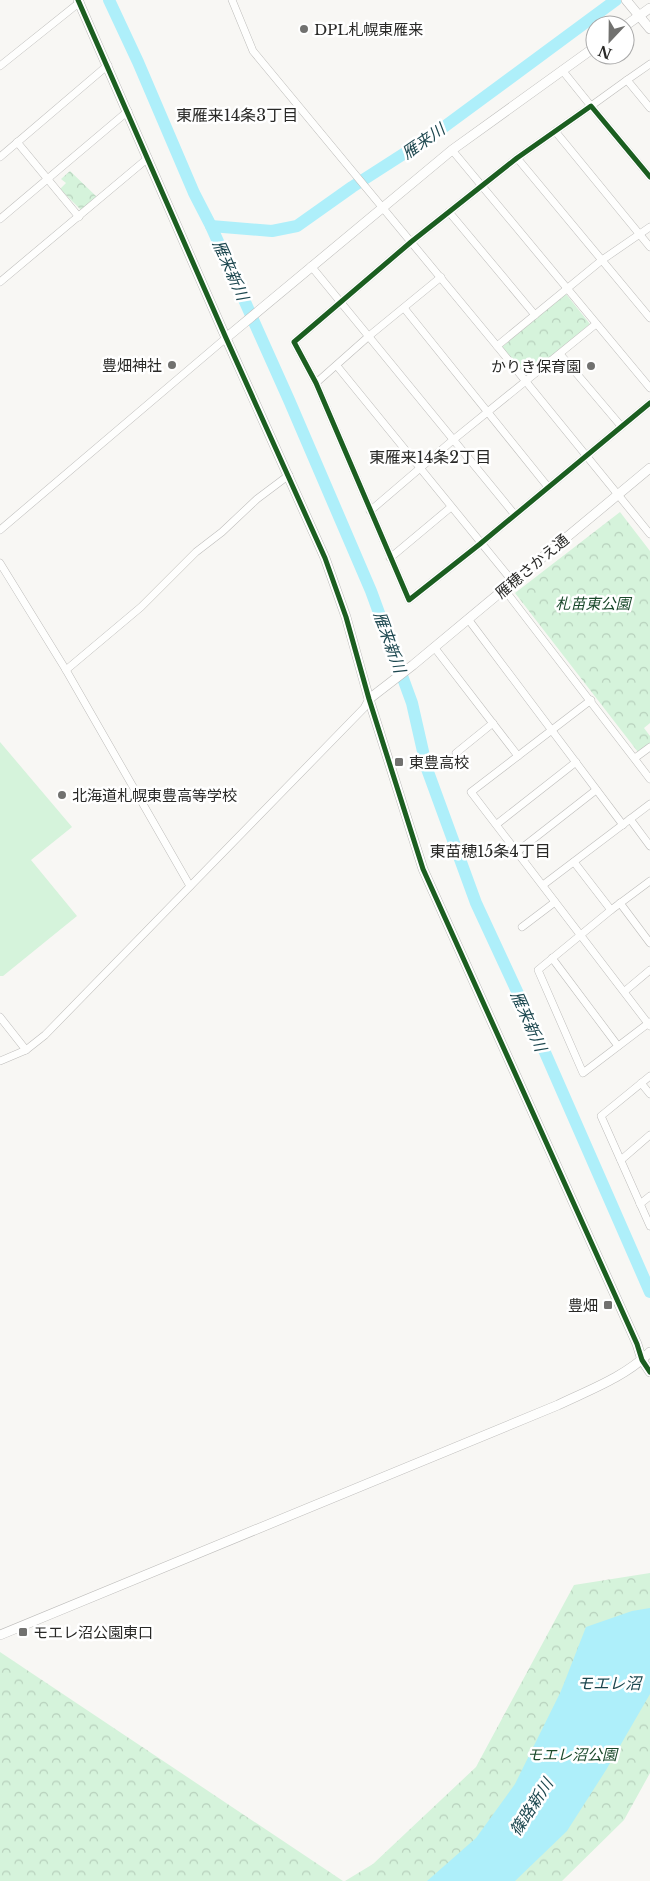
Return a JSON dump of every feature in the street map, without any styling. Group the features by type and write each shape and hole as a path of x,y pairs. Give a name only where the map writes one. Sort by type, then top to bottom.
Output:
{"street":[{"path":"232,0 253,51 383,206 650,534"},
{"path":"626,0 650,29"},
{"path":"0,66 80,1 226,338 325,558 346,617 369,699 423,869 507,1052 584,1231 637,1344 642,1360 650,1372"},
{"path":"635,19 650,8"},
{"path":"0,530 383,206 452,150 585,54"},
{"path":"650,64 517,158 411,242 294,342 316,383 409,600 480,544 650,403"},
{"path":"0,157 108,65"},
{"path":"562,70 650,177"},
{"path":"627,80 650,108"},
{"path":"0,219 128,111"},
{"path":"556,131 650,247"},
{"path":"17,142 78,217"},
{"path":"452,150 650,388"},
{"path":"0,282 148,158"},
{"path":"517,158 650,318"},
{"path":"449,212 535,315"},
{"path":"497,346 602,260 650,227"},
{"path":"311,266 515,515"},
{"path":"316,383 369,336 441,277"},
{"path":"404,308 548,487"},
{"path":"370,511 419,468 596,324"},
{"path":"560,354 622,426"},
{"path":"337,366 480,544 513,582"},
{"name":"雁穂さかえ通","path":"369,699 413,665 650,468"},
{"path":"66,670 141,607 196,552 222,532 257,498 289,475"},
{"path":"390,558 451,507"},
{"path":"0,563 66,670 190,886"},
{"path":"504,589 650,779"},
{"path":"468,619 623,825"},
{"path":"434,647 518,756"},
{"path":"0,1061 26,1050 45,1035 364,708 369,699"},
{"path":"591,700 471,792 518,851 555,902 581,935 625,992 649,1024 583,1073 538,970 581,935 610,910 650,881"},
{"path":"456,753 494,723"},
{"path":"635,758 650,747"},
{"path":"497,824 576,762"},
{"path":"518,851 596,790"},
{"path":"543,885 650,804"},
{"path":"630,820 650,846"},
{"path":"574,862 610,910"},
{"path":"522,928 555,902"},
{"path":"620,903 650,943"},
{"path":"552,958 618,1046"},
{"path":"625,992 650,970"},
{"path":"0,1017 26,1050"},
{"path":"650,1076 601,1116 650,1226"},
{"path":"641,1083 650,1094"},
{"path":"620,1160 650,1135"},
{"path":"640,1204 650,1196"},
{"path":"0,1635 558,1405 599,1386 642,1360 650,1352"}],"green space":[{"path":"70,171 97,197 82,211 60,189 66,183 61,179"},
{"path":"566,294 590,324 527,376 502,347"},
{"name":"札苗東公園","path":"620,512 650,551 650,723 644,728 650,736 650,743 638,752 515,593"},
{"path":"0,742 72,827 31,860 77,916 3,976 0,976"},
{"name":"モエレ沼公園","path":"650,1573 650,1773 624,1820 562,1881 345,1881 373,1864 476,1767 574,1585"},
{"path":"0,1652 343,1881 0,1881"}],"water":[{"name":"モエレ沼","path":"650,1608 650,1694 606,1770 567,1831 515,1881 427,1881 476,1838 515,1784 561,1691 586,1627 632,1611"}],"waterway":[{"name":"雁来新川","path":"109,0 138,62 194,193 211,226 289,400 371,591 412,703 427,769 476,903 540,1041 650,1292"},
{"name":"雁来川","path":"211,226 272,231 297,226 352,187 433,135 616,0"}],"cycle path":[{"path":"78,0 325,558 346,617 369,699 423,869 637,1344 642,1360 650,1372"},
{"path":"650,177 591,106 517,158 411,242 294,342 316,383 409,600 480,544 650,403"}],"place":[{"name":"DPL札幌東雁来","path":"304,29"},
{"name":"豊畑神社","path":"172,365"},
{"name":"かりき保育園","path":"591,366"},
{"name":"東豊高校","path":"399,762"},
{"name":"北海道札幌東豊高等学校","path":"62,795"},
{"name":"豊畑","path":"608,1305"},
{"name":"モエレ沼公園東口","path":"23,1632"}],"district":[{"name":"東雁来14条3丁目","path":"237,115"},
{"name":"東雁来14条2丁目","path":"430,457"},
{"name":"東苗穂15条4丁目","path":"490,851"}],"water label":[{"name":"篠路新川","path":"531,1807"}]}
